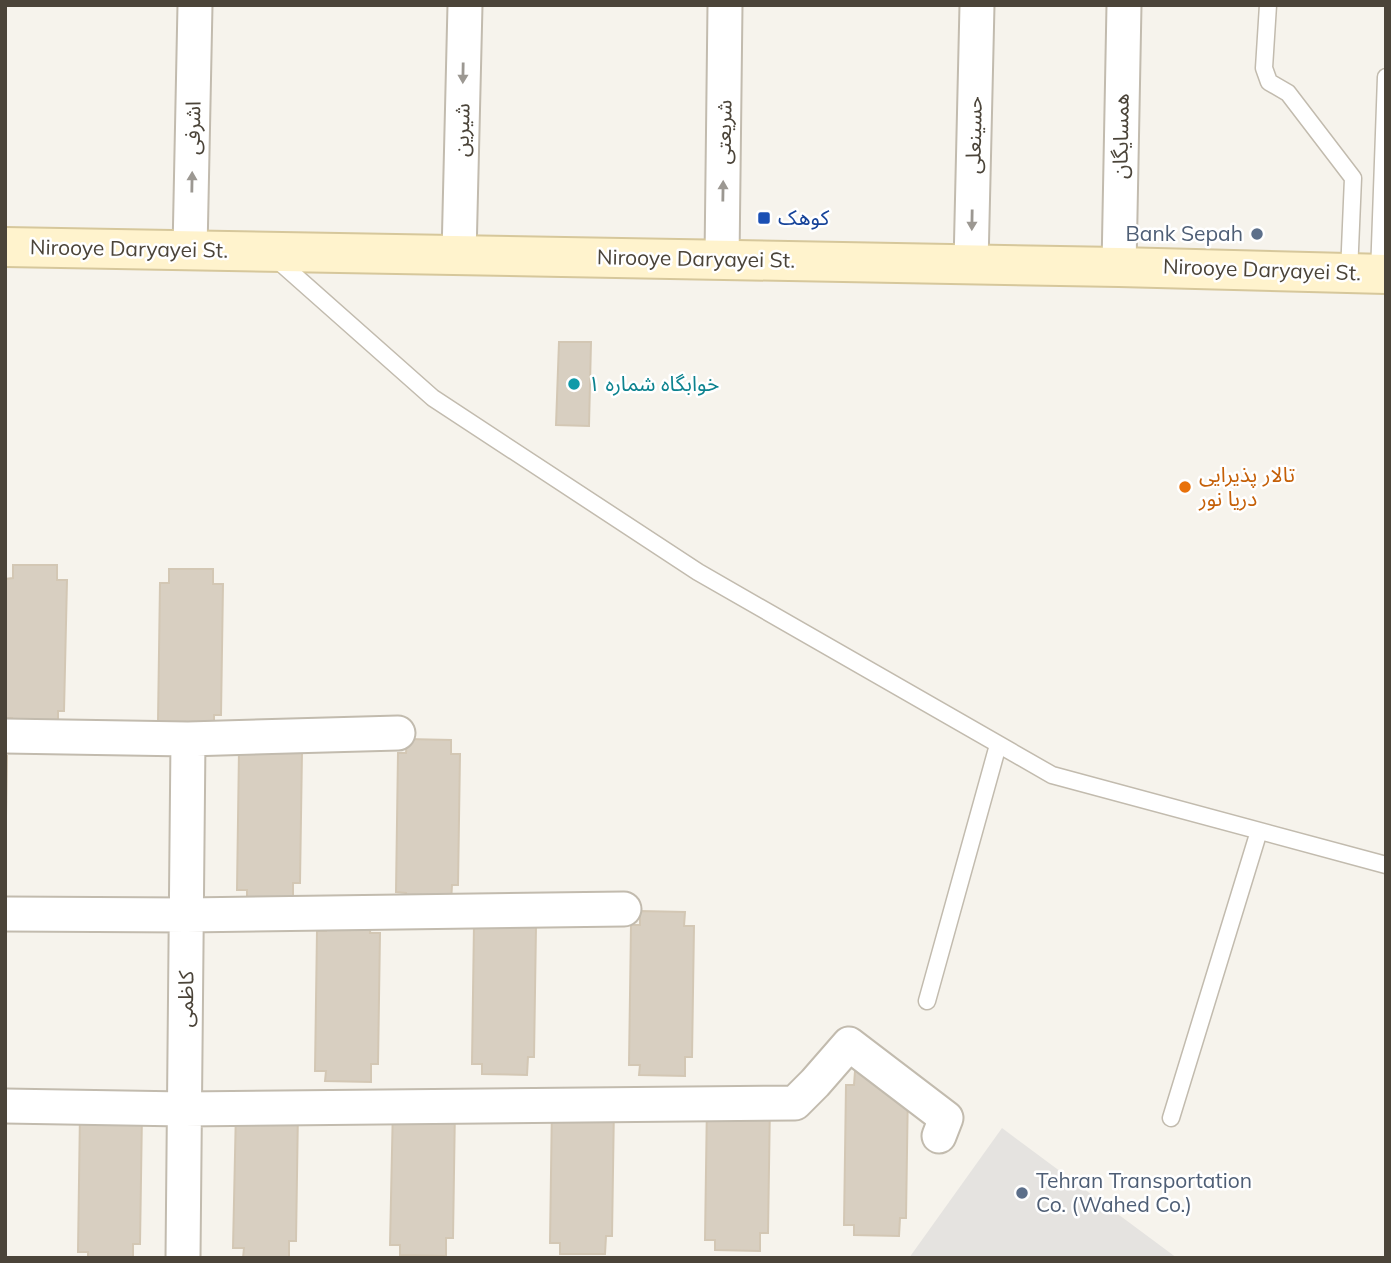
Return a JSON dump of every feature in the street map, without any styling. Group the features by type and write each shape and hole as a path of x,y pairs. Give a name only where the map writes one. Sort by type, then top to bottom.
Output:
{"main road":[{"name":"Nirooye Daryayei St.","path":"11,255 190,250 268,251 1371,273"}],"street":[{"name":"اشرفی","path":"190,250 195,5"},
{"name":"شیرین","path":"459,255 465,5"},
{"name":"شریعتی","path":"722,260 725,5"},
{"name":"حسینعلی","path":"971,264 977,5"},
{"name":"همسایگان","path":"1119,267 1124,5"},
{"path":"5,736 188,739 398,733"},
{"name":"کاظمی","path":"183,1258 188,739"},
{"path":"5,914 187,915 624,909"},
{"path":"5,1106 184,1109 795,1102 849,1044 946,1118 939,1136"}],"lane":[{"path":"1268,5 1264,68 1269,82 1289,93 1353,178 1371,273"},
{"path":"1371,273 1386,77"},
{"path":"268,251 433,398 698,572 1052,775 1386,866"},
{"path":"927,1001 998,745"},
{"path":"1171,1118 1259,831"}],"shaded area":[{"name":"Tehran Transportation Co. (Wahed Co.)","path":"1002,1128 1177,1258 909,1258"}],"building":[{"name":"خوابگاه شماره ۱","path":"559,342 591,342 589,426 556,425"},
{"path":"13,565 57,565 57,580 67,580 64,711 58,711 58,729 12,728 12,718 5,718 5,579 13,578"},
{"path":"169,569 213,569 213,584 223,584 221,715 214,715 214,733 158,722 160,583 169,583"},
{"path":"407,739 451,740 451,754 460,754 458,885 452,885 451,903 406,903 406,893 396,892 398,753 406,753"},
{"path":"239,750 302,751 300,883 293,883 293,901 247,900 247,890 237,890"},
{"path":"5,756 7,756 5,877"},
{"path":"640,911 685,912 684,926 694,926 692,1057 685,1057 685,1076 639,1075 640,1065 629,1065 631,925 640,925"},
{"path":"326,918 371,919 370,933 380,933 378,1064 371,1064 371,1082 325,1081 326,1071 315,1071 317,931 326,931"},
{"path":"474,924 536,926 534,1057 528,1057 527,1075 482,1074 482,1064 472,1064"},
{"path":"855,1071 899,1072 908,1086 906,1218 900,1218 899,1236 854,1235 854,1225 844,1225 846,1085 854,1085"},
{"path":"716,1087 760,1087 770,1102 768,1233 760,1233 760,1251 715,1250 715,1240 705,1240 707,1101 716,1101"},
{"path":"552,1104 614,1105 612,1236 606,1236 605,1254 560,1254 560,1243 550,1243"},
{"path":"393,1105 455,1106 453,1238 446,1238 446,1256 400,1255 400,1245 390,1245"},
{"path":"236,1109 298,1110 296,1241 289,1241 289,1258 243,1258 244,1248 233,1248"},
{"path":"80,1112 142,1113 140,1244 133,1244 133,1258 88,1258 88,1252 78,1252"}],"place":[{"name":"کوهک","path":"764,218"},
{"name":"Bank Sepah","path":"1257,234"},
{"name":"خوابگاه شماره ۱","path":"574,384"},
{"name":"تالار پذیرایی دریا نور","path":"1185,487"},
{"name":"Tehran Transportation Co. (Wahed Co.)","path":"1022,1193"}]}
